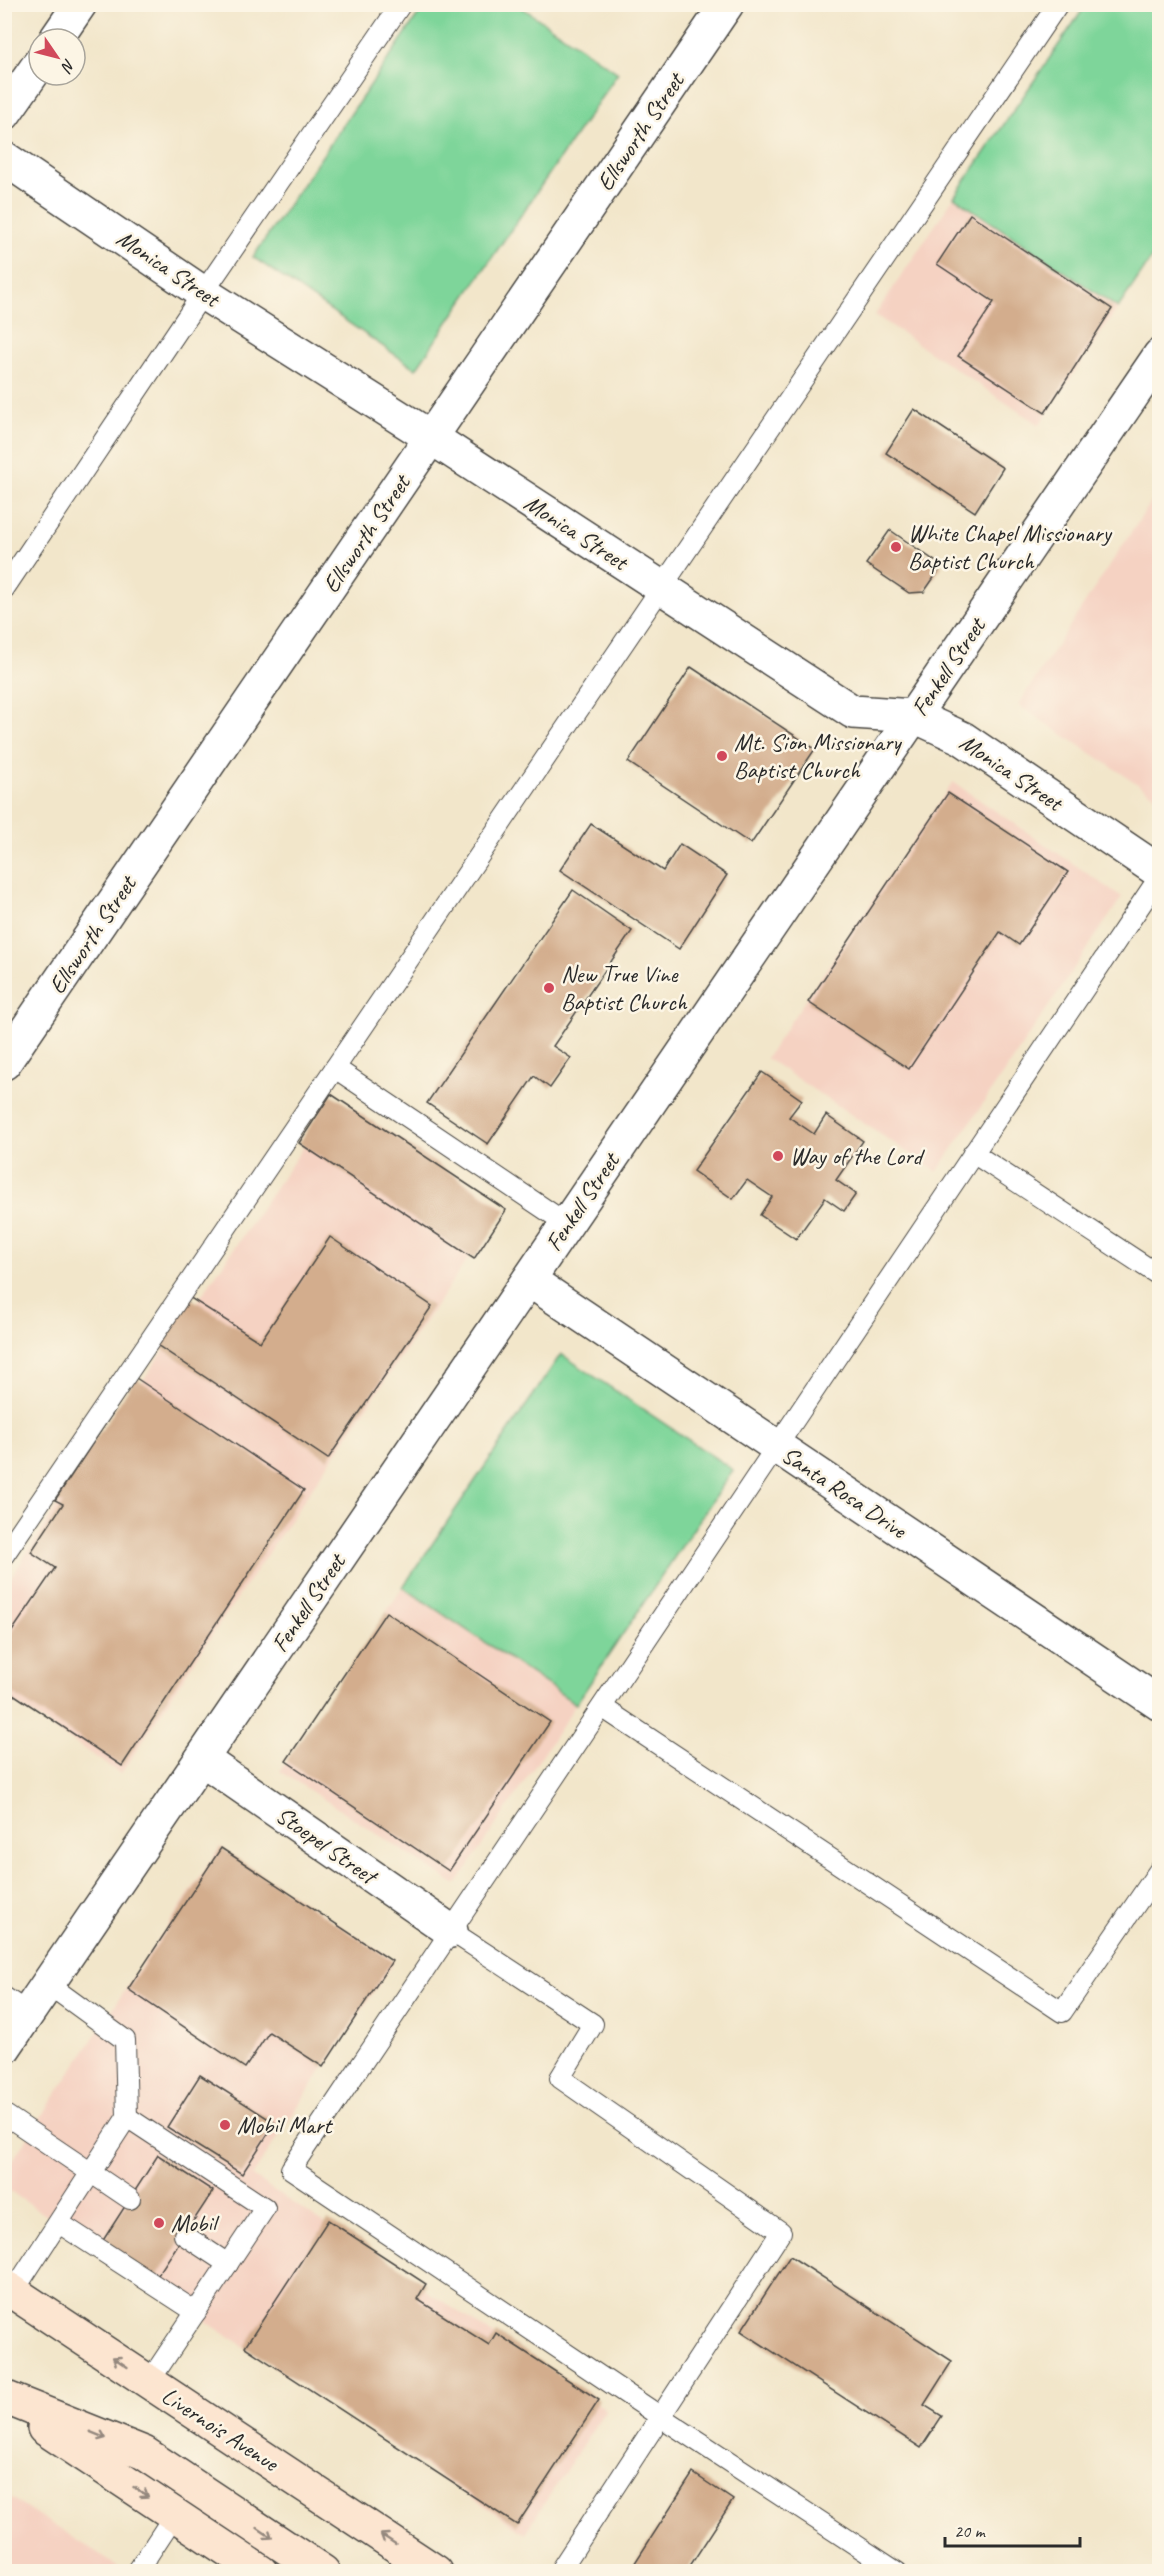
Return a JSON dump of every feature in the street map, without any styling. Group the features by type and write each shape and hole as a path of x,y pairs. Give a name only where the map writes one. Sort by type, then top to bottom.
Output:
{"main road":[{"name":"Livernois Avenue","path":"9,2289 436,2571"},
{"path":"4,2397 144,2453 323,2571"},
{"path":"4,2402 261,2571"}],"street":[{"path":"64,27 80,4"},
{"name":"Ellsworth Street","path":"4,1063 727,4"},
{"path":"4,114 27,81"},
{"name":"Monica Street","path":"4,158 203,293 432,438 853,712 915,716 962,738 1160,874"},
{"name":"Fenkell Street","path":"4,2048 16,2005 48,1984 1160,355"},
{"name":"Santa Rosa Drive","path":"529,1280 1159,1703"},
{"name":"Stoepel Street","path":"202,1759 451,1931"}],"lane":[{"path":"4,589 401,4"},
{"path":"4,1555 1058,4"},
{"path":"897,2571 661,2417 291,2169 1160,874"},
{"path":"336,1068 567,1224"},
{"path":"973,1153 1160,1276"},
{"path":"602,1707 1062,2012 1160,1869"},
{"path":"451,1931 593,2024 560,2078 781,2232 559,2571"},
{"path":"9,2289 59,2223 127,2117 125,2040 48,1984"},
{"path":"4,2114 130,2199"},
{"path":"127,2117 265,2208 149,2382"},
{"path":"59,2223 196,2312"},
{"path":"184,2235 228,2264"},
{"path":"137,2571 175,2514"}],"shaded area":[{"path":"954,197 1118,308 1039,425 875,315"},
{"path":"1159,490 1159,798 1018,705"},
{"path":"953,782 1122,897 937,1172 766,1058"},
{"path":"337,1098 503,1207 193,1663 121,1774 5,1696 4,1588 60,1502"},
{"path":"403,1587 576,1704 456,1885 280,1771"},
{"path":"220,1847 394,1961 252,2176 606,2409 525,2533 5,2188 4,2173"},
{"path":"4,2493 90,2549 125,2571 5,2571"}],"green space":[{"path":"425,5 518,5 618,73 416,369 253,257"},
{"path":"1086,5 1159,5 1159,247 1118,308 954,197"},
{"path":"561,1354 733,1470 576,1704 403,1587"}],"building":[{"path":"970,214 1112,309 1045,413 958,356 994,302 937,264"},
{"path":"914,409 1003,468 975,512 886,453"},
{"name":"White Chapel Missionary Baptist Church","path":"890,530 942,566 924,592 909,593 866,564"},
{"name":"Mt. Sion Missionary Baptist Church","path":"691,667 815,749 751,844 628,762"},
{"path":"948,793 1068,872 1019,945 1000,932 909,1069 808,1002"},
{"path":"591,824 663,871 680,844 727,875 679,949 560,870"},
{"name":"New True Vine Baptist Church","path":"573,890 632,931 553,1046 571,1058 550,1088 534,1076 488,1144 427,1103"},
{"name":"Way of the Lord","path":"762,1072 802,1100 789,1117 814,1134 826,1115 863,1141 836,1180 856,1194 844,1211 825,1198 796,1239 760,1215 772,1197 747,1180 733,1199 693,1171"},
{"path":"331,1094 506,1210 474,1259 299,1143"},
{"path":"330,1237 432,1306 328,1459 157,1345 189,1297 260,1342"},
{"path":"136,1378 304,1490 122,1766 4,1688 4,1643 55,1568 31,1552 63,1504 55,1500"},
{"path":"386,1612 550,1722 449,1871 286,1761"},
{"path":"221,1848 392,1961 323,2067 269,2032 245,2068 128,1989"},
{"path":"200,2075 275,2123 242,2174 167,2127"},
{"path":"158,2155 213,2191 154,2281 100,2245"},
{"path":"328,2220 426,2284 417,2299 489,2345 496,2333 599,2400 517,2525 245,2347"},
{"path":"790,2256 952,2361 924,2405 942,2416 921,2448 741,2331"},
{"path":"693,2473 733,2500 686,2572 629,2572"}],"place":[{"name":"White Chapel Missionary Baptist Church","path":"896,547"},
{"name":"Mt. Sion Missionary Baptist Church","path":"722,756"},
{"name":"New True Vine Baptist Church","path":"549,988"},
{"name":"Way of the Lord","path":"778,1156"},
{"name":"Mobil Mart","path":"225,2125"},
{"name":"Mobil","path":"159,2223"}]}
